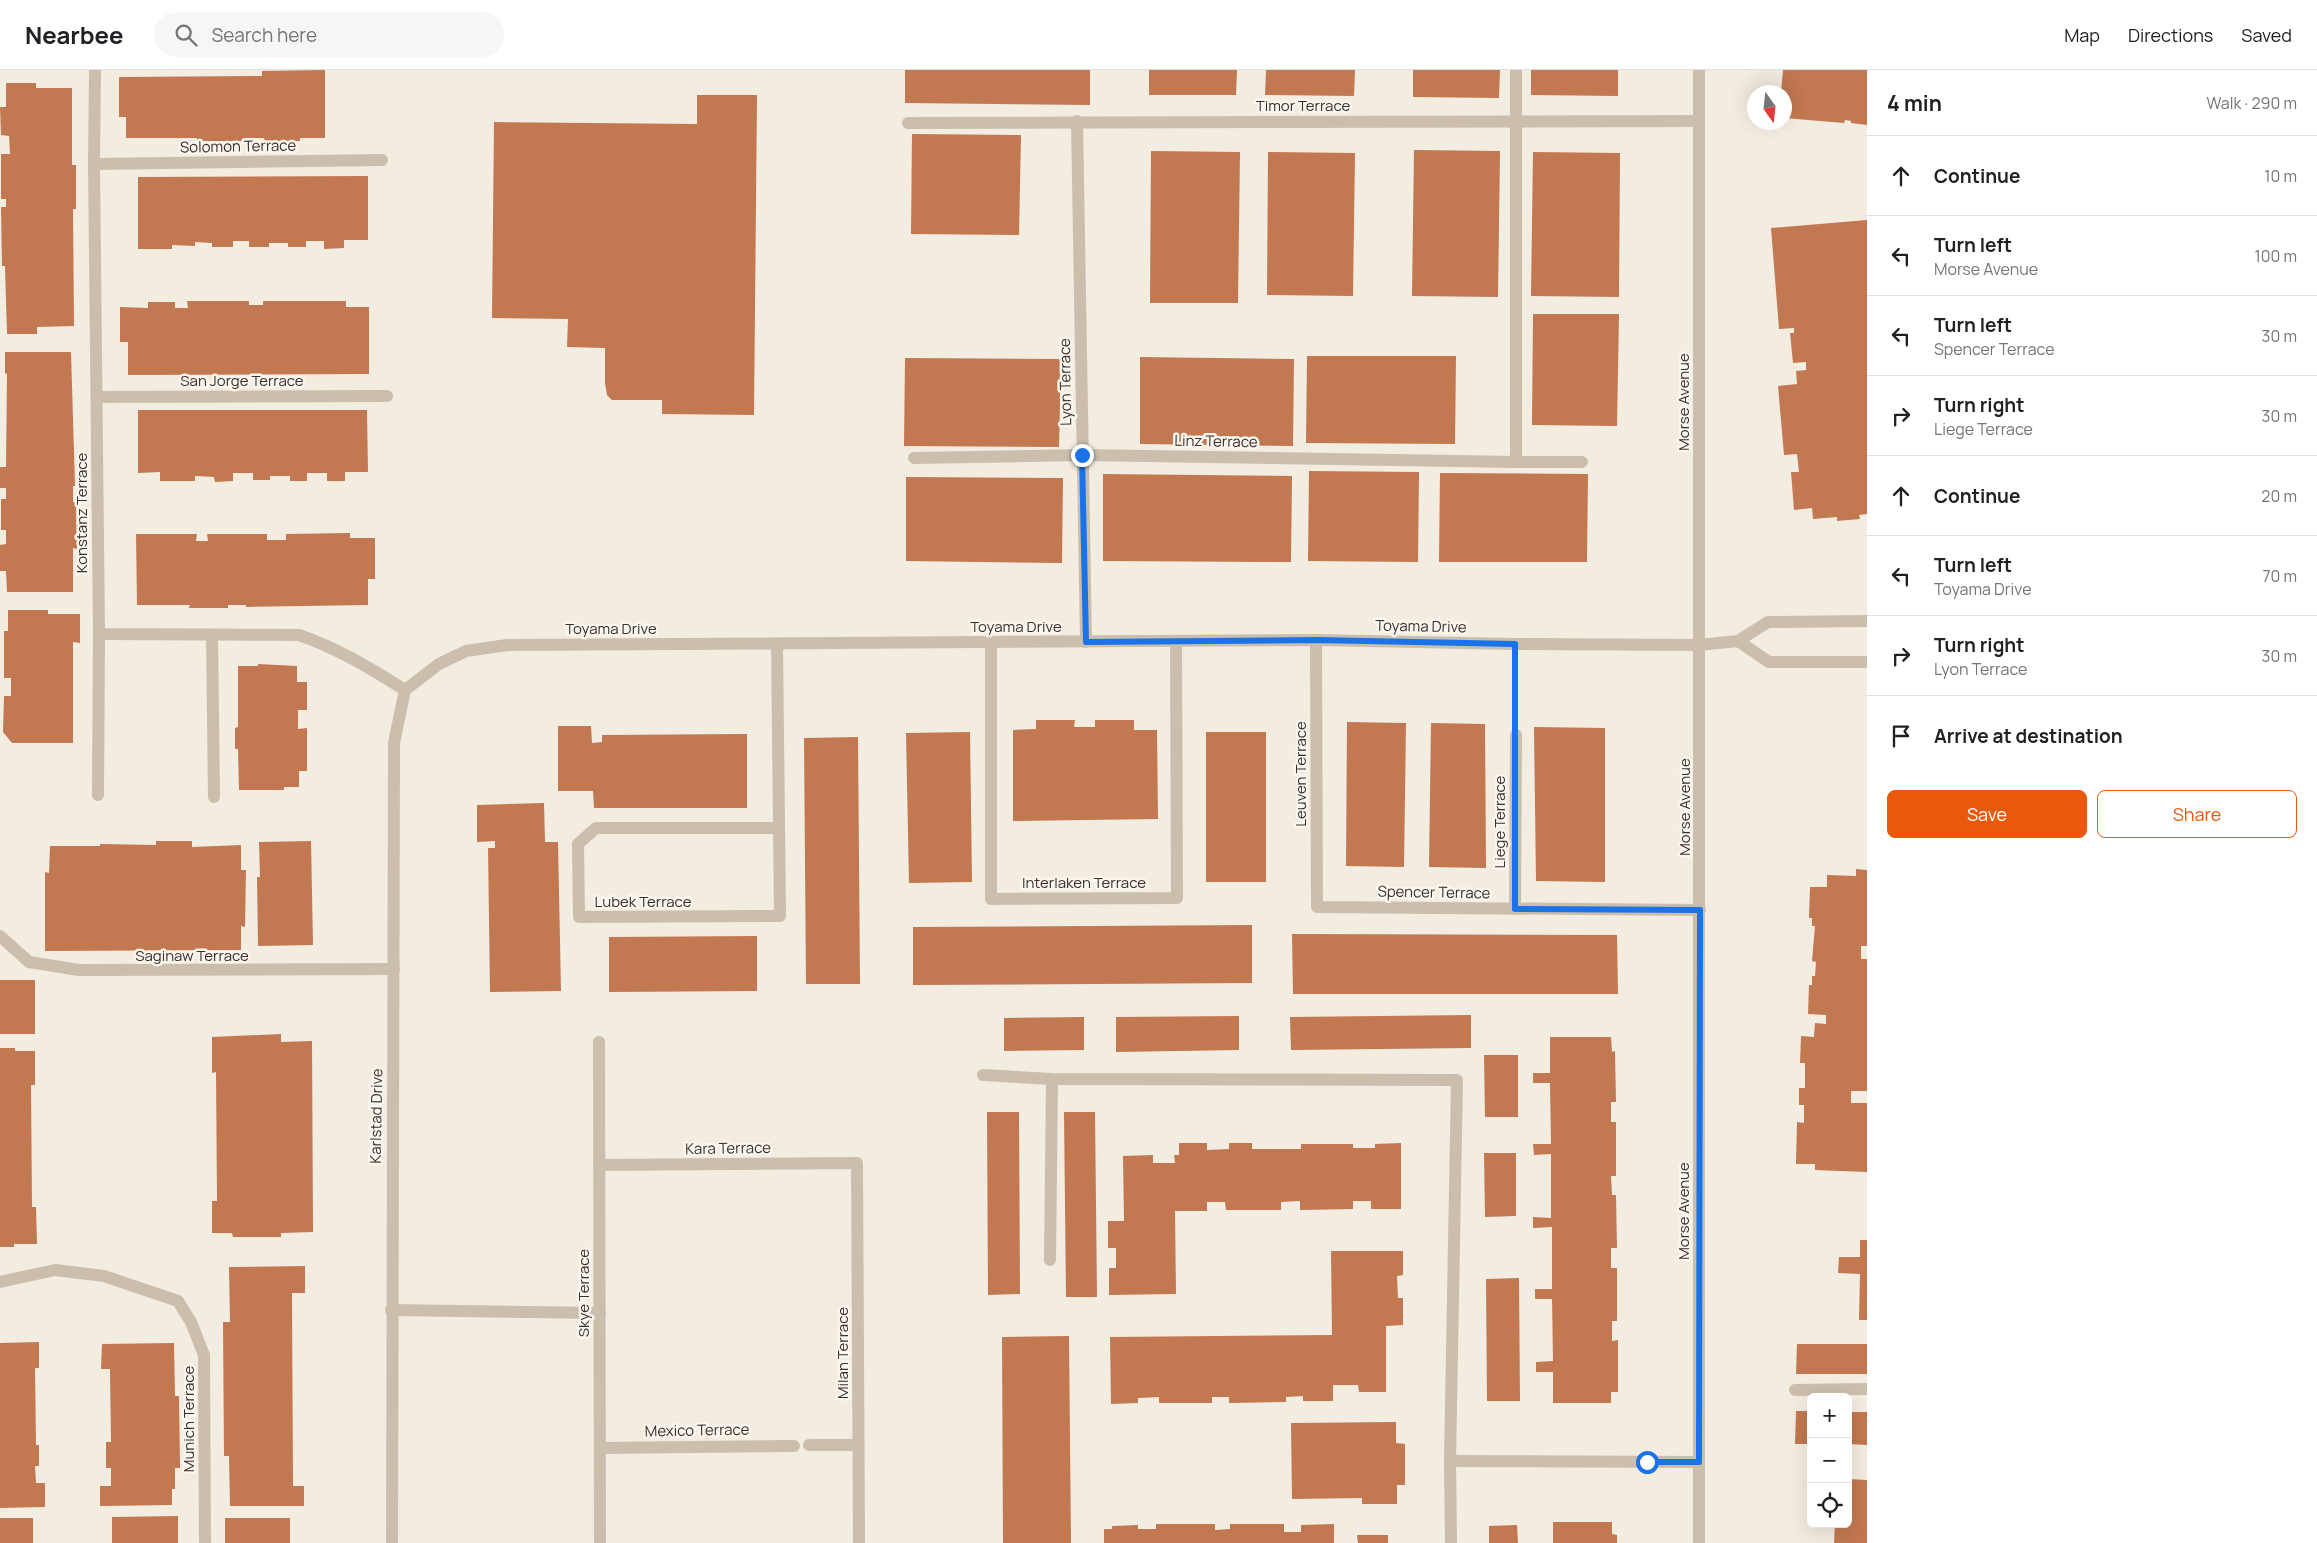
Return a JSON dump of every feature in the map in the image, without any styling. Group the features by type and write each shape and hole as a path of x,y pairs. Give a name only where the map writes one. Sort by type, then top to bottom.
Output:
{"street":[{"name":"Konstanz Terrace","path":"95,70 98,796"},
{"path":"1516,70 1516,462"},
{"name":"Morse Avenue","path":"1699,70 1699,1543"},
{"name":"Timor Terrace","path":"908,123 1077,121 1698,121"},
{"name":"Lyon Terrace","path":"1077,121 1086,642"},
{"name":"Solomon Terrace","path":"94,164 382,160"},
{"name":"San Jorge Terrace","path":"97,397 387,396"},
{"name":"Linz Terrace","path":"914,458 1082,455 1582,462"},
{"path":"1867,621 1768,622 1738,641 1769,662 1867,662"},
{"path":"98,634 298,634 326,644 348,655 405,690"},
{"path":"212,635 214,797"},
{"name":"Toyama Drive","path":"405,690 439,664 466,651 508,644 1316,640 1699,645 1738,641"},
{"name":"Leuven Terrace","path":"1316,640 1317,907"},
{"name":"Interlaken Terrace","path":"991,642 991,899 1069,899 1177,898 1176,642"},
{"name":"Lubek Terrace","path":"777,644 780,916 579,917 578,844 596,828 779,828"},
{"name":"Karlstad Drive","path":"392,1543 391,1310 394,743 405,690"},
{"name":"Liege Terrace","path":"1515,909 1516,735"},
{"name":"Spencer Terrace","path":"1317,907 1700,910"},
{"name":"Saginaw Terrace","path":"0,936 29,962 79,970 394,969"},
{"name":"Skye Terrace","path":"599,1042 600,1543"},
{"path":"983,1075 1052,1080 1458,1080 1450,1543"},
{"path":"1050,1260 1052,1080"},
{"name":"Kara Terrace","path":"599,1165 857,1162"},
{"name":"Milan Terrace","path":"857,1162 859,1543"},
{"name":"Munich Terrace","path":"0,1282 55,1270 104,1276 178,1300 191,1322 204,1355 205,1543"},
{"path":"391,1310 600,1313"},
{"path":"1795,1390 1867,1389"},
{"path":"809,1445 858,1445"},
{"name":"Mexico Terrace","path":"600,1448 794,1446"},
{"path":"1450,1461 1699,1462"}],"path":[{"path":"1515,644 1516,735"}],"building":[{"path":"325,70 325,138 300,138 300,141 265,141 264,138 246,138 246,141 197,141 197,138 126,138 126,117 119,117 119,77 262,76 262,71"},
{"path":"905,70 1090,70 1090,105 905,103"},
{"path":"1149,70 1237,70 1236,95 1149,95"},
{"path":"1266,70 1355,70 1354,96 1265,95"},
{"path":"1413,70 1500,70 1499,98 1413,97"},
{"path":"1531,70 1618,70 1618,96 1531,95"},
{"path":"1783,70 1867,70 1867,125 1851,123 1851,121 1845,120 1844,123 1792,119 1792,85 1782,85"},
{"path":"6,83 36,83 36,88 72,88 72,165 76,165 76,209 73,209 74,326 37,327 37,334 7,334 5,266 2,266 1,207 6,207 6,199 1,199 1,154 10,154 9,136 1,135 0,107 6,107"},
{"path":"697,95 757,95 754,415 662,414 662,400 612,400 607,395 605,383 605,348 567,347 568,319 492,318 494,122 697,124"},
{"path":"912,134 1021,135 1019,235 911,234"},
{"path":"1414,150 1500,151 1498,297 1412,296"},
{"path":"1151,151 1240,152 1238,303 1150,303"},
{"path":"1268,152 1355,153 1353,296 1267,295"},
{"path":"1533,152 1620,153 1619,297 1531,296"},
{"path":"368,176 368,240 344,240 344,248 324,249 324,241 306,241 306,247 288,247 288,243 269,243 269,247 249,247 249,241 233,241 233,247 212,247 212,243 195,242 195,246 172,245 172,249 138,249 138,177"},
{"path":"1867,220 1867,514 1859,515 1860,519 1837,521 1837,517 1813,519 1812,508 1794,510 1791,472 1799,472 1797,454 1784,455 1778,386 1797,384 1796,371 1806,370 1806,362 1793,363 1790,333 1794,333 1794,328 1779,329 1771,228"},
{"path":"187,301 249,301 249,305 263,305 263,301 346,301 346,307 369,307 369,374 128,375 128,342 120,342 120,307 148,308 148,302 175,302 175,308 188,308"},
{"path":"1533,314 1619,314 1617,426 1532,425"},
{"path":"5,352 71,352 75,486 73,486 73,502 76,502 77,549 73,548 73,592 7,592 6,571 0,571 0,545 6,544 6,530 1,530 1,499 6,499 6,488 0,488 0,467 6,467 7,374 5,373"},
{"path":"1307,356 1456,356 1455,444 1306,443"},
{"path":"1140,357 1294,359 1293,446 1140,444"},
{"path":"905,358 1061,359 1059,447 904,446"},
{"path":"138,410 367,410 368,472 345,472 345,481 327,481 327,473 307,473 307,481 290,481 290,476 270,476 270,480 253,480 253,473 233,473 233,481 215,482 214,477 195,476 195,481 160,481 160,472 138,473"},
{"path":"1309,471 1419,472 1418,562 1308,561"},
{"path":"1440,473 1588,474 1587,562 1439,562"},
{"path":"1103,474 1292,476 1291,562 1103,561"},
{"path":"906,477 1063,478 1062,563 906,561"},
{"path":"350,533 350,538 375,538 375,579 368,579 368,605 246,607 246,605 228,605 228,608 189,608 190,605 137,605 136,534 197,534 196,541 208,541 207,534 267,534 267,540 286,540 286,534"},
{"path":"8,610 48,610 48,614 80,614 80,643 73,642 73,743 12,743 3,732 4,696 11,696 11,678 4,678 4,631 8,631"},
{"path":"258,664 297,666 297,682 307,682 307,710 298,710 298,729 307,728 307,771 299,771 299,787 284,787 284,790 239,790 238,749 235,749 235,728 238,727 238,666 258,666"},
{"path":"1036,720 1075,720 1074,727 1095,727 1095,720 1134,720 1134,730 1157,730 1158,819 1013,821 1013,730 1036,729"},
{"path":"1347,722 1406,723 1404,867 1346,866"},
{"path":"1431,723 1485,724 1486,868 1429,867"},
{"path":"558,726 591,726 592,743 602,742 602,735 747,734 747,808 594,808 593,791 558,791"},
{"path":"1534,727 1605,728 1605,882 1536,881"},
{"path":"970,732 972,882 909,883 906,733"},
{"path":"1206,732 1266,732 1266,882 1206,882"},
{"path":"858,737 860,984 806,984 804,738"},
{"path":"544,803 545,842 558,842 561,991 490,992 488,848 495,848 495,841 477,842 477,805"},
{"path":"156,841 192,841 192,847 241,845 241,870 246,870 245,927 241,926 241,950 45,951 45,872 49,873 50,846 100,846 100,844 156,845"},
{"path":"311,841 313,945 258,946 257,877 260,877 259,842"},
{"path":"1856,869 1867,870 1867,946 1861,946 1861,959 1867,959 1867,1091 1851,1091 1851,1103 1867,1103 1867,1172 1815,1170 1815,1164 1796,1164 1797,1122 1804,1123 1804,1105 1799,1105 1799,1088 1805,1088 1805,1063 1800,1063 1801,1036 1814,1037 1815,1023 1826,1024 1826,1015 1808,1014 1809,985 1812,985 1812,976 1815,976 1816,962 1812,961 1815,926 1812,926 1812,918 1809,918 1810,887 1827,887 1827,875 1856,876"},
{"path":"1252,925 1252,983 913,985 913,927"},
{"path":"1292,934 1617,935 1618,994 1293,994"},
{"path":"757,936 757,991 609,992 609,937"},
{"path":"0,980 35,980 35,1034 0,1034"},
{"path":"1471,1015 1471,1048 1291,1050 1290,1017"},
{"path":"1239,1016 1239,1050 1116,1052 1116,1017"},
{"path":"1084,1017 1084,1050 1004,1051 1004,1018"},
{"path":"281,1034 281,1042 312,1041 313,1232 281,1233 281,1237 233,1237 232,1233 212,1233 212,1201 217,1201 216,1072 212,1073 212,1037"},
{"path":"1550,1037 1611,1037 1612,1052 1615,1051 1616,1102 1611,1102 1611,1122 1616,1122 1616,1176 1611,1176 1612,1195 1616,1195 1617,1248 1611,1248 1611,1268 1617,1268 1617,1321 1612,1321 1612,1341 1618,1340 1618,1392 1611,1392 1611,1403 1553,1403 1553,1372 1536,1372 1536,1362 1553,1361 1552,1299 1535,1299 1535,1289 1552,1289 1552,1227 1533,1228 1533,1217 1551,1218 1551,1154 1534,1155 1533,1144 1551,1144 1550,1083 1533,1083 1533,1073 1550,1073"},
{"path":"0,1048 15,1048 15,1051 35,1051 35,1085 31,1085 32,1207 36,1207 37,1244 14,1244 14,1247 0,1247"},
{"path":"1484,1055 1518,1055 1518,1117 1485,1117"},
{"path":"987,1112 1019,1112 1020,1294 988,1295"},
{"path":"1064,1112 1095,1112 1097,1297 1066,1297"},
{"path":"1179,1143 1207,1143 1207,1150 1229,1149 1229,1143 1252,1143 1252,1149 1301,1149 1301,1144 1353,1144 1353,1148 1375,1148 1375,1144 1401,1143 1401,1209 1371,1209 1371,1201 1353,1201 1353,1209 1300,1210 1300,1201 1281,1202 1281,1210 1226,1210 1225,1202 1207,1202 1207,1211 1175,1211 1176,1294 1109,1295 1109,1268 1116,1268 1116,1248 1108,1248 1108,1221 1124,1221 1123,1156 1153,1155 1153,1163 1175,1163 1174,1155 1179,1155"},
{"path":"1484,1153 1516,1153 1516,1216 1485,1217"},
{"path":"1860,1240 1867,1240 1867,1320 1859,1320 1860,1274 1838,1273 1839,1257 1860,1257"},
{"path":"1331,1251 1403,1251 1403,1275 1397,1276 1398,1298 1403,1298 1403,1325 1386,1326 1386,1392 1359,1392 1358,1385 1333,1385 1333,1401 1303,1401 1303,1396 1286,1397 1286,1402 1229,1403 1229,1397 1212,1397 1212,1403 1159,1403 1159,1397 1138,1398 1138,1403 1111,1404 1110,1337 1332,1335"},
{"path":"305,1266 305,1293 292,1293 293,1486 304,1486 304,1506 230,1506 229,1456 224,1456 223,1322 230,1322 229,1267"},
{"path":"1519,1278 1520,1401 1487,1401 1486,1279"},
{"path":"1069,1336 1071,1543 1003,1543 1002,1337"},
{"path":"39,1342 39,1368 35,1368 36,1445 39,1445 39,1466 35,1466 36,1483 45,1483 45,1507 0,1508 0,1343"},
{"path":"174,1343 175,1396 179,1396 180,1468 175,1468 175,1489 172,1489 172,1505 100,1506 100,1486 111,1486 111,1468 106,1468 106,1442 111,1442 110,1369 101,1369 102,1344"},
{"path":"1797,1344 1867,1344 1867,1374 1796,1374"},
{"path":"1796,1411 1807,1411 1807,1444 1795,1444"},
{"path":"1852,1412 1867,1412 1867,1445 1852,1444"},
{"path":"1396,1422 1396,1443 1405,1444 1405,1485 1397,1485 1397,1504 1362,1504 1362,1498 1292,1499 1291,1423"},
{"path":"1852,1479 1867,1480 1867,1543 1834,1543 1835,1528 1852,1528"},
{"path":"178,1516 178,1543 112,1543 112,1517"},
{"path":"0,1518 33,1518 33,1543 0,1543"},
{"path":"225,1518 290,1518 290,1543 225,1543"},
{"path":"1553,1522 1612,1522 1612,1534 1617,1535 1617,1543 1553,1543"},
{"path":"1156,1524 1215,1524 1215,1530 1230,1529 1230,1524 1284,1524 1284,1532 1301,1532 1301,1525 1334,1524 1334,1543 1104,1543 1104,1529 1112,1529 1112,1526 1138,1525 1138,1529 1156,1529"},
{"path":"1517,1525 1518,1543 1489,1543 1489,1526"},
{"path":"1357,1535 1388,1535 1388,1543 1358,1543"}],"route":[{"path":"1082,455 1086,642 1316,640 1515,644 1515,909 1700,910 1699,1462 1647,1462"}]}
